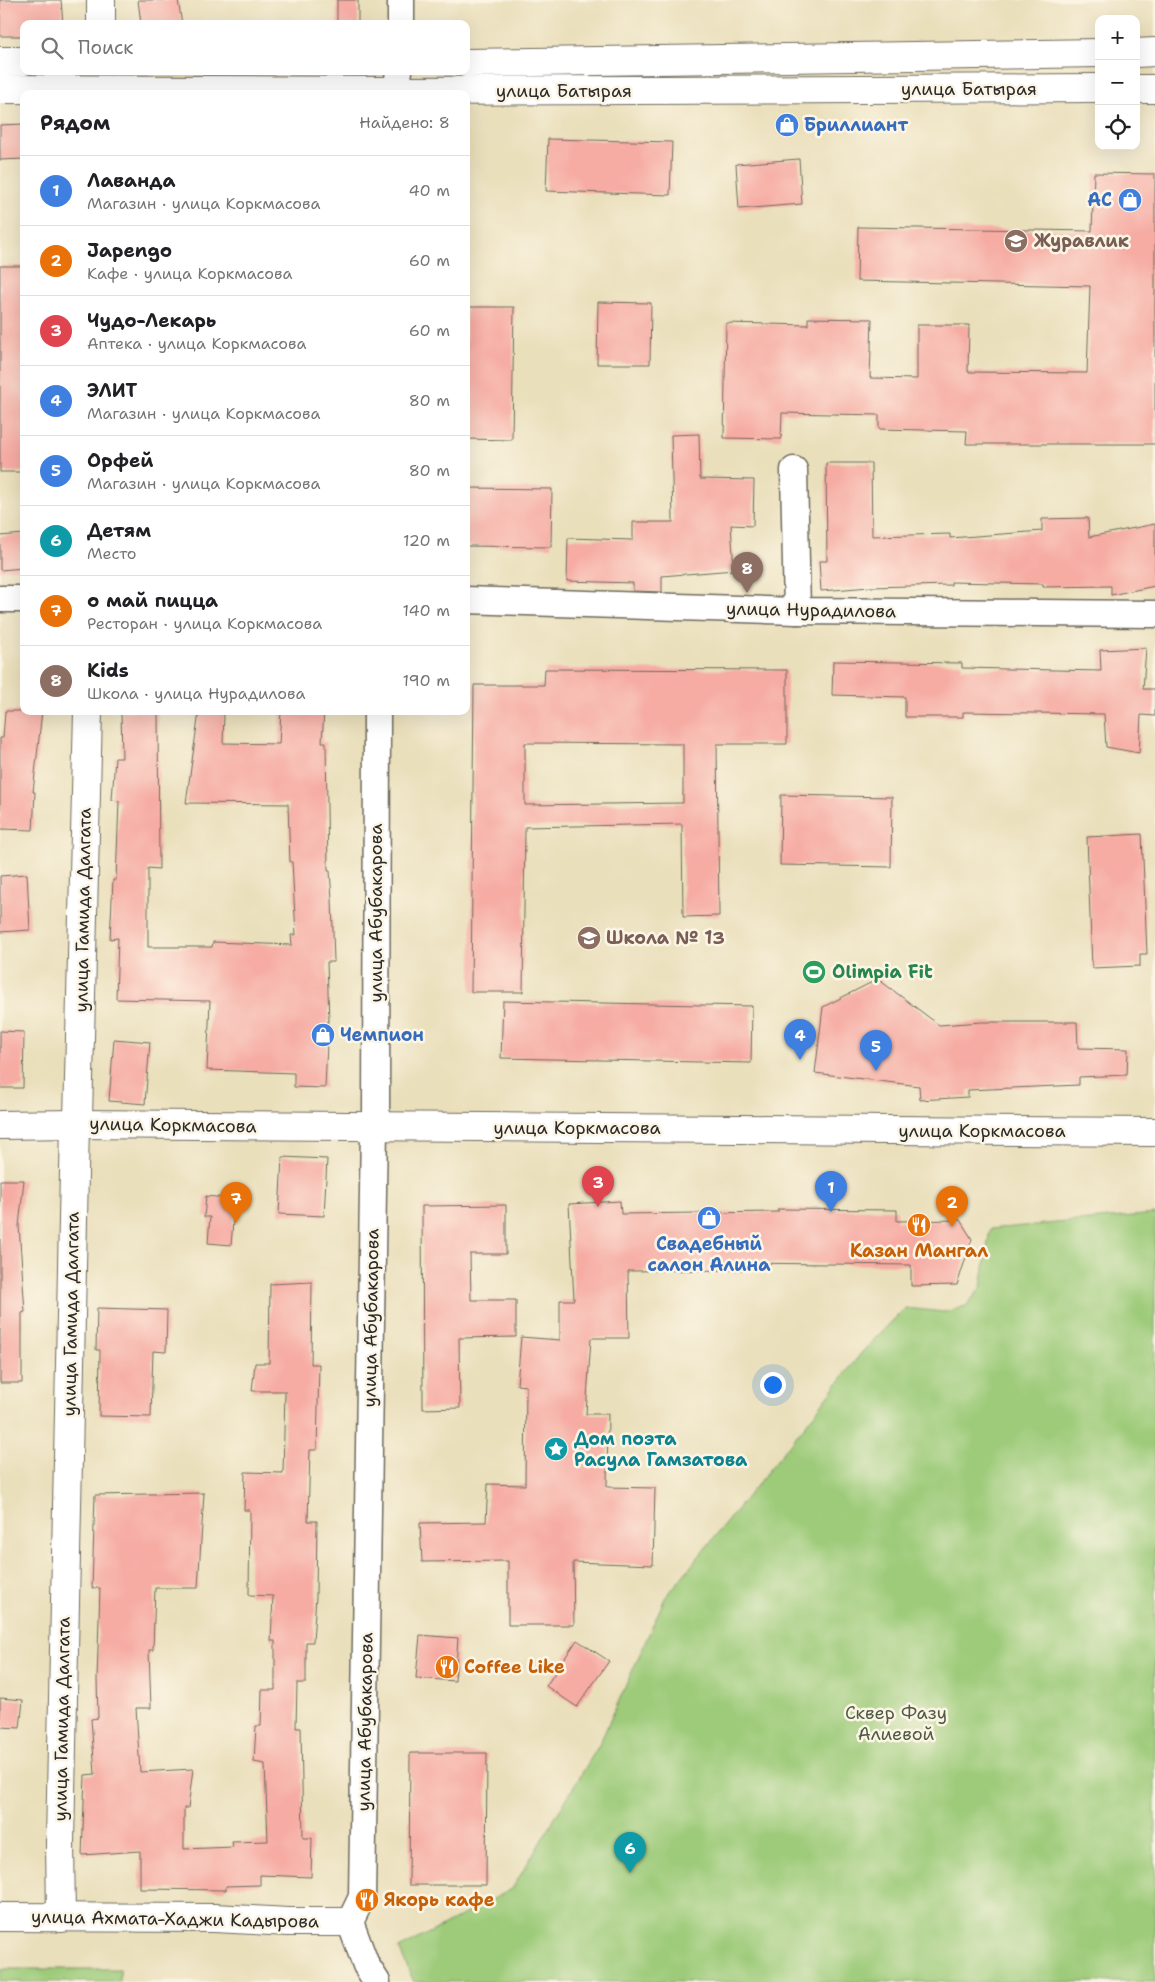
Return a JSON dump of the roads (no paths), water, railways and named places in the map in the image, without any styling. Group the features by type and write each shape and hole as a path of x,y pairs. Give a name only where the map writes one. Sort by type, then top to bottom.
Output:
{"main road":[{"path":"101,0 101,20"},
{"path":"1140,53 1155,52"},
{"name":"улица Батырая","path":"470,64 1095,53"},
{"path":"0,61 20,61"},
{"name":"улица Батырая","path":"0,89 102,85 1095,88"},
{"path":"1140,89 1155,89"},
{"name":"улица Гамида Далгата","path":"61,1918 60,1842 76,1124 78,1119 88,715"},
{"name":"улица Коркмасова","path":"0,1125 1155,1132"},
{"name":"улица Ахмата-Хаджи Кадырова","path":"0,1917 214,1918 288,1922 350,1922"}],"street":[{"path":"401,0 401,20"},
{"path":"794,470 797,611"},
{"path":"0,599 20,599"},
{"name":"улица Нурадилова","path":"470,600 797,611 1155,614"},
{"name":"улица Абубакарова","path":"350,1922 362,1897 374,1127 376,1113 377,715"},
{"path":"350,1922 366,1965 377,1982"}],"place":[{"name":"Бриллиант","path":"787,125"},
{"name":"АС","path":"1130,200"},
{"name":"Журавлик","path":"1016,241"},
{"name":"Kids","path":"747,593"},
{"name":"Школа № 13","path":"589,938"},
{"name":"Olimpia Fit","path":"814,972"},
{"name":"Чемпион","path":"323,1035"},
{"name":"ЭЛИТ","path":"800,1060"},
{"name":"Орфей","path":"876,1071"},
{"name":"Чудо-Лекарь","path":"598,1207"},
{"name":"Лаванда","path":"831,1212"},
{"name":"Свадебный салон Алина","path":"709,1218"},
{"name":"о май пицца","path":"236,1223"},
{"name":"Казан Мангал","path":"919,1225"},
{"name":"Japengo","path":"952,1227"},
{"name":"Дом поэта Расула Гамзатова","path":"556,1449"},
{"name":"Coffee Like","path":"447,1667"},
{"name":"Детям","path":"630,1873"},
{"name":"Якорь кафе","path":"367,1900"}],"park label":[{"name":"Сквер Фазу Алиевой","path":"896,1724"}]}
